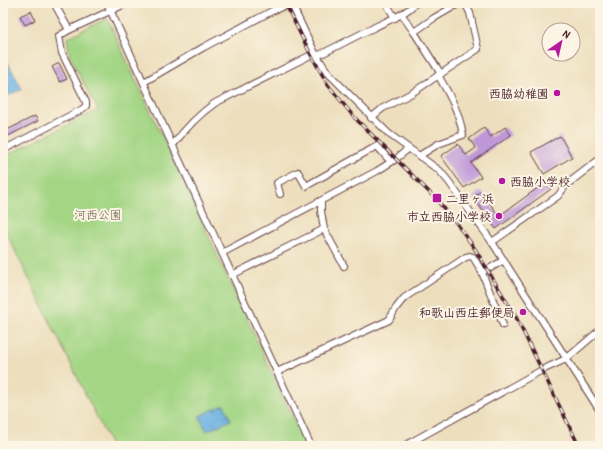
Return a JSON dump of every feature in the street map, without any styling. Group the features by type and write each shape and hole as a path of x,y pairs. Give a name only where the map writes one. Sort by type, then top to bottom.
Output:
{"street":[{"path":"54,3 69,30"},
{"path":"107,3 311,446"},
{"path":"3,150 86,106 86,102 62,53 59,36 127,3"},
{"path":"144,82 204,47 272,11 291,3 316,54 328,73 372,118 408,149 440,171 444,176 504,260 600,411"},
{"path":"386,3 395,18"},
{"path":"173,145 187,126 215,103 316,54 342,44 381,23 402,15 416,3"},
{"path":"414,32 460,3"},
{"path":"372,118 383,108 412,93 478,49 470,13 465,3"},
{"path":"402,15 414,32 452,99 459,117 463,135 438,144 419,156"},
{"path":"280,194 277,183 298,172 306,186 377,146 391,162"},
{"path":"222,253 377,171 408,149"},
{"path":"492,242 558,196 566,185 600,160"},
{"path":"321,201 324,229 344,266"},
{"path":"232,275 324,229"},
{"path":"277,372 389,320 404,298 466,257 470,256 473,257 481,270 503,325"},
{"path":"481,270 487,270 504,260"},
{"path":"404,446 542,370 566,359 600,330"}],"green space":[{"name":"河西公園","path":"107,18 306,446 111,446 3,226 3,157 98,110 70,57 67,38"}],"water":[{"path":"3,54 22,89 3,98"},
{"path":"224,405 231,420 207,431 199,416"}],"building":[{"path":"31,11 35,20 25,25 20,16"},
{"path":"59,63 67,79 60,82 52,67"},
{"path":"35,116 38,121 6,137 3,132"},
{"path":"505,127 511,135 471,163 481,177 464,188 441,156 458,144 466,155 476,148 469,139 484,128 491,137"},
{"path":"560,136 572,157 544,174 531,152"},
{"name":"西脇小学校","path":"546,182 551,189 496,229 473,197 481,191 499,216"}],"railway":[{"path":"285,3 328,85 354,117 436,199 458,225 475,249 515,316"},
{"path":"513,311 579,446"}],"place":[{"name":"西脇幼稚園","path":"557,93"},
{"name":"西脇小学校","path":"502,181"},
{"name":"二里ヶ浜","path":"437,198"},
{"name":"市立西脇小学校","path":"499,216"},
{"name":"和歌山西庄郵便局","path":"523,312"}]}
